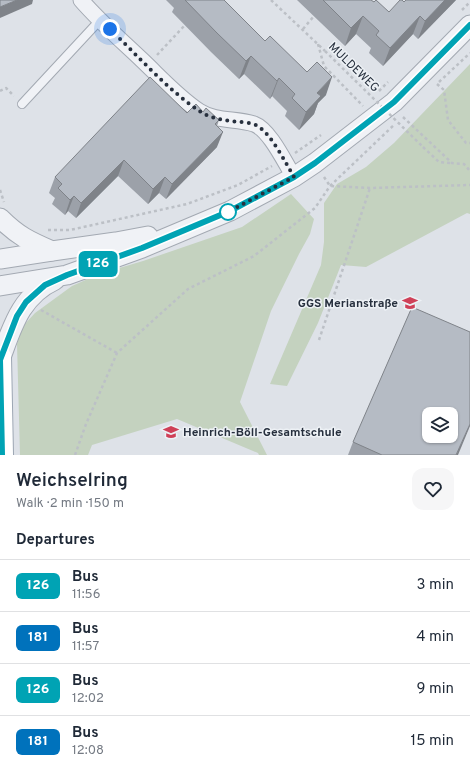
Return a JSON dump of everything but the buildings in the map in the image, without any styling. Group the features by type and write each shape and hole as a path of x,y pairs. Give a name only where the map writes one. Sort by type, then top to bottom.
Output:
{"main road":[{"path":"0,357 2,455"}],"street":[{"path":"81,0 168,85 196,109 205,115 255,124 262,129 269,136 294,177"},
{"path":"0,360 17,316 26,302 45,285 67,275 189,229 230,211 294,177 315,163 394,102 470,25"},
{"path":"0,218 12,230 28,241 52,250"},
{"path":"0,259 52,250 116,242 189,229"},
{"path":"0,286 67,275"}],"lane":[{"path":"22,104 100,20"}],"path":[{"name":"MULDEWEG","path":"271,0 439,162 464,164 470,171"},
{"path":"302,29 314,16"},
{"path":"147,65 188,22"},
{"path":"318,44 324,66 363,106"},
{"path":"431,90 470,53"},
{"path":"437,84 444,90 448,120 466,143 470,143"},
{"path":"0,91 6,88 22,104"},
{"path":"75,455 86,424 117,353 188,289 254,256 315,208 330,186 408,111"},
{"path":"402,117 452,163"},
{"path":"330,186 370,188 470,185"},
{"path":"319,340 370,188"},
{"path":"26,302 117,353"}],"green space":[{"path":"470,64 470,214 467,213 366,267 341,265 318,323 287,386 270,384 321,265 324,242 324,203 337,184 366,167 394,143"},
{"path":"291,194 314,219 310,234 271,311 240,402 267,455 259,455 258,453 177,419 92,445 88,455 20,455 17,344 23,326 35,313 72,286 99,274 143,261 242,227"}],"bus line":[{"name":"126","path":"2,455 0,360 17,316 26,302 45,285 67,275 142,248 230,211 294,177 315,163 394,102 470,25"}],"place":[{"name":"GGS Merianstraße","path":"410,303"},
{"name":"Heinrich-Böll-Gesamtschule","path":"171,432"}],"route":[{"path":"110,29 168,85 196,109 205,115 215,118 255,124 269,136 294,177 228,212"}]}
